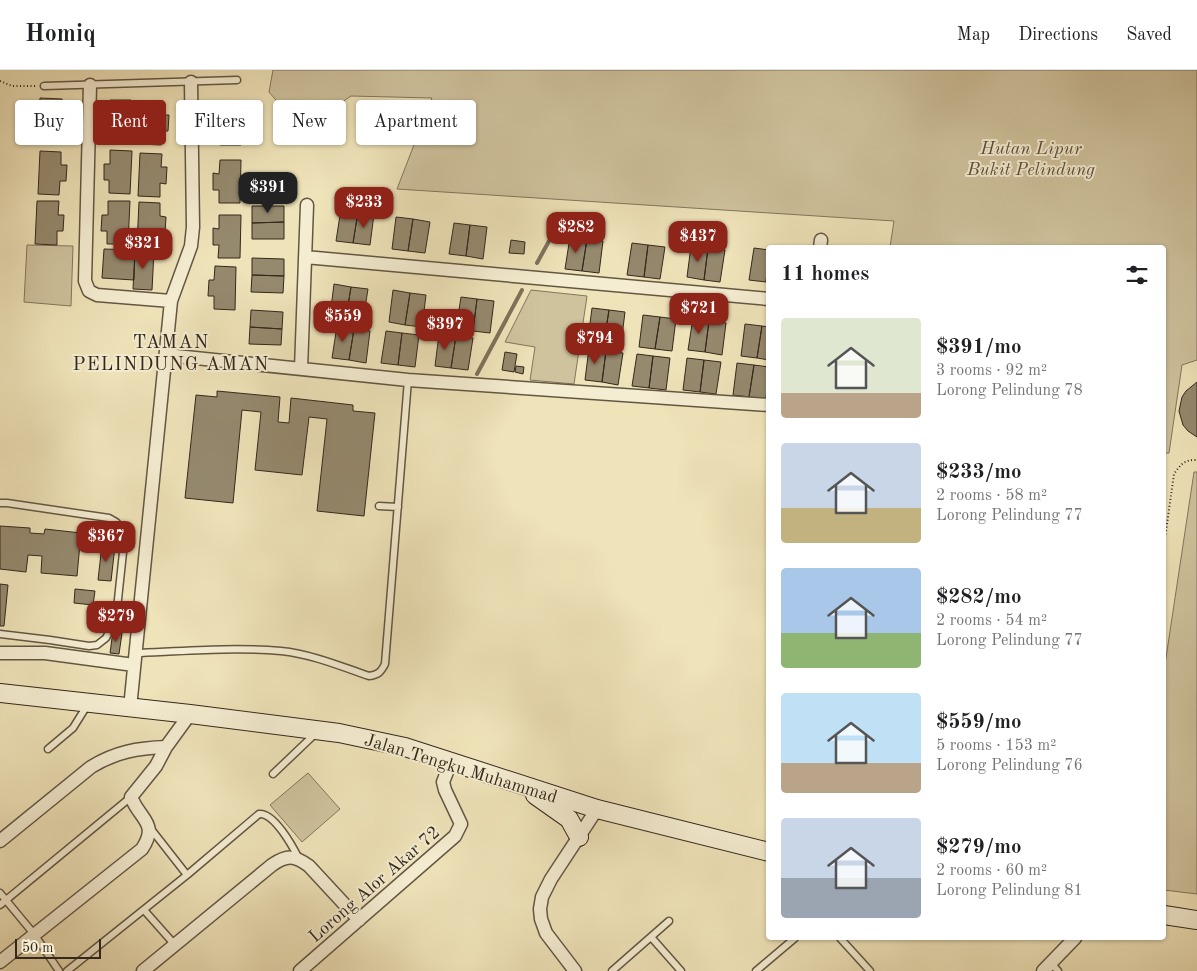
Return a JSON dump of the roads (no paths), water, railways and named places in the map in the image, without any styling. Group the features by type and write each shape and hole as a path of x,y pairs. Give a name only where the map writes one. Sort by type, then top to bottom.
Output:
{"main road":[{"name":"Jalan Tengku Muhammad","path":"0,693 339,732 389,743 598,809 766,851"},
{"path":"520,785 569,819 579,837"},
{"path":"1166,915 1197,920"}],"street":[{"path":"130,708 171,301 191,246 193,227 192,82"},
{"path":"90,85 85,282 89,290 97,295 171,301"},
{"path":"301,369 307,205"},
{"path":"306,257 766,299"},
{"path":"166,355 408,380 766,405"},
{"path":"0,653 45,653 135,659"},
{"path":"0,962 142,848 150,833 148,826 131,798 156,766 166,747 190,714"},
{"path":"0,842 91,767 105,758 142,747 166,747"},
{"name":"Lorong Alor Akar 72","path":"300,971 455,836 461,824 443,782 451,762"},
{"path":"575,971 546,933 540,909 542,897 551,879 598,809"},
{"path":"143,971 281,859 290,857 299,859 309,866 359,920"},
{"path":"1050,968 1073,940"}],"lane":[{"path":"44,86 237,80"},
{"path":"135,659 218,649 281,651 314,657 369,676 376,675 381,671 385,664 408,380"},
{"path":"0,503 7,502 109,518 116,522 123,534 124,543 116,618 106,638 97,646 0,634"},
{"path":"379,506 398,508"},
{"path":"116,618 139,622"},
{"path":"48,749 73,728 89,703"},
{"path":"273,774 319,731"},
{"path":"0,905 131,798"},
{"path":"67,971 187,875 259,814 267,816 289,838 299,859"},
{"path":"148,826 187,875"},
{"path":"0,893 34,934 59,971"},
{"path":"144,910 175,945"},
{"path":"612,971 669,921"},
{"path":"651,937 681,971"},
{"path":"756,971 793,940"},
{"path":"842,940 870,971"}],"waterway":[{"path":"537,263 560,221"},
{"path":"477,374 522,290"}],"district":[{"name":"TAMAN PELINDUNG AMAN","path":"171,352"}],"park label":[{"name":"Hutan Lipur Bukit Pelindung","path":"1031,158"}]}
